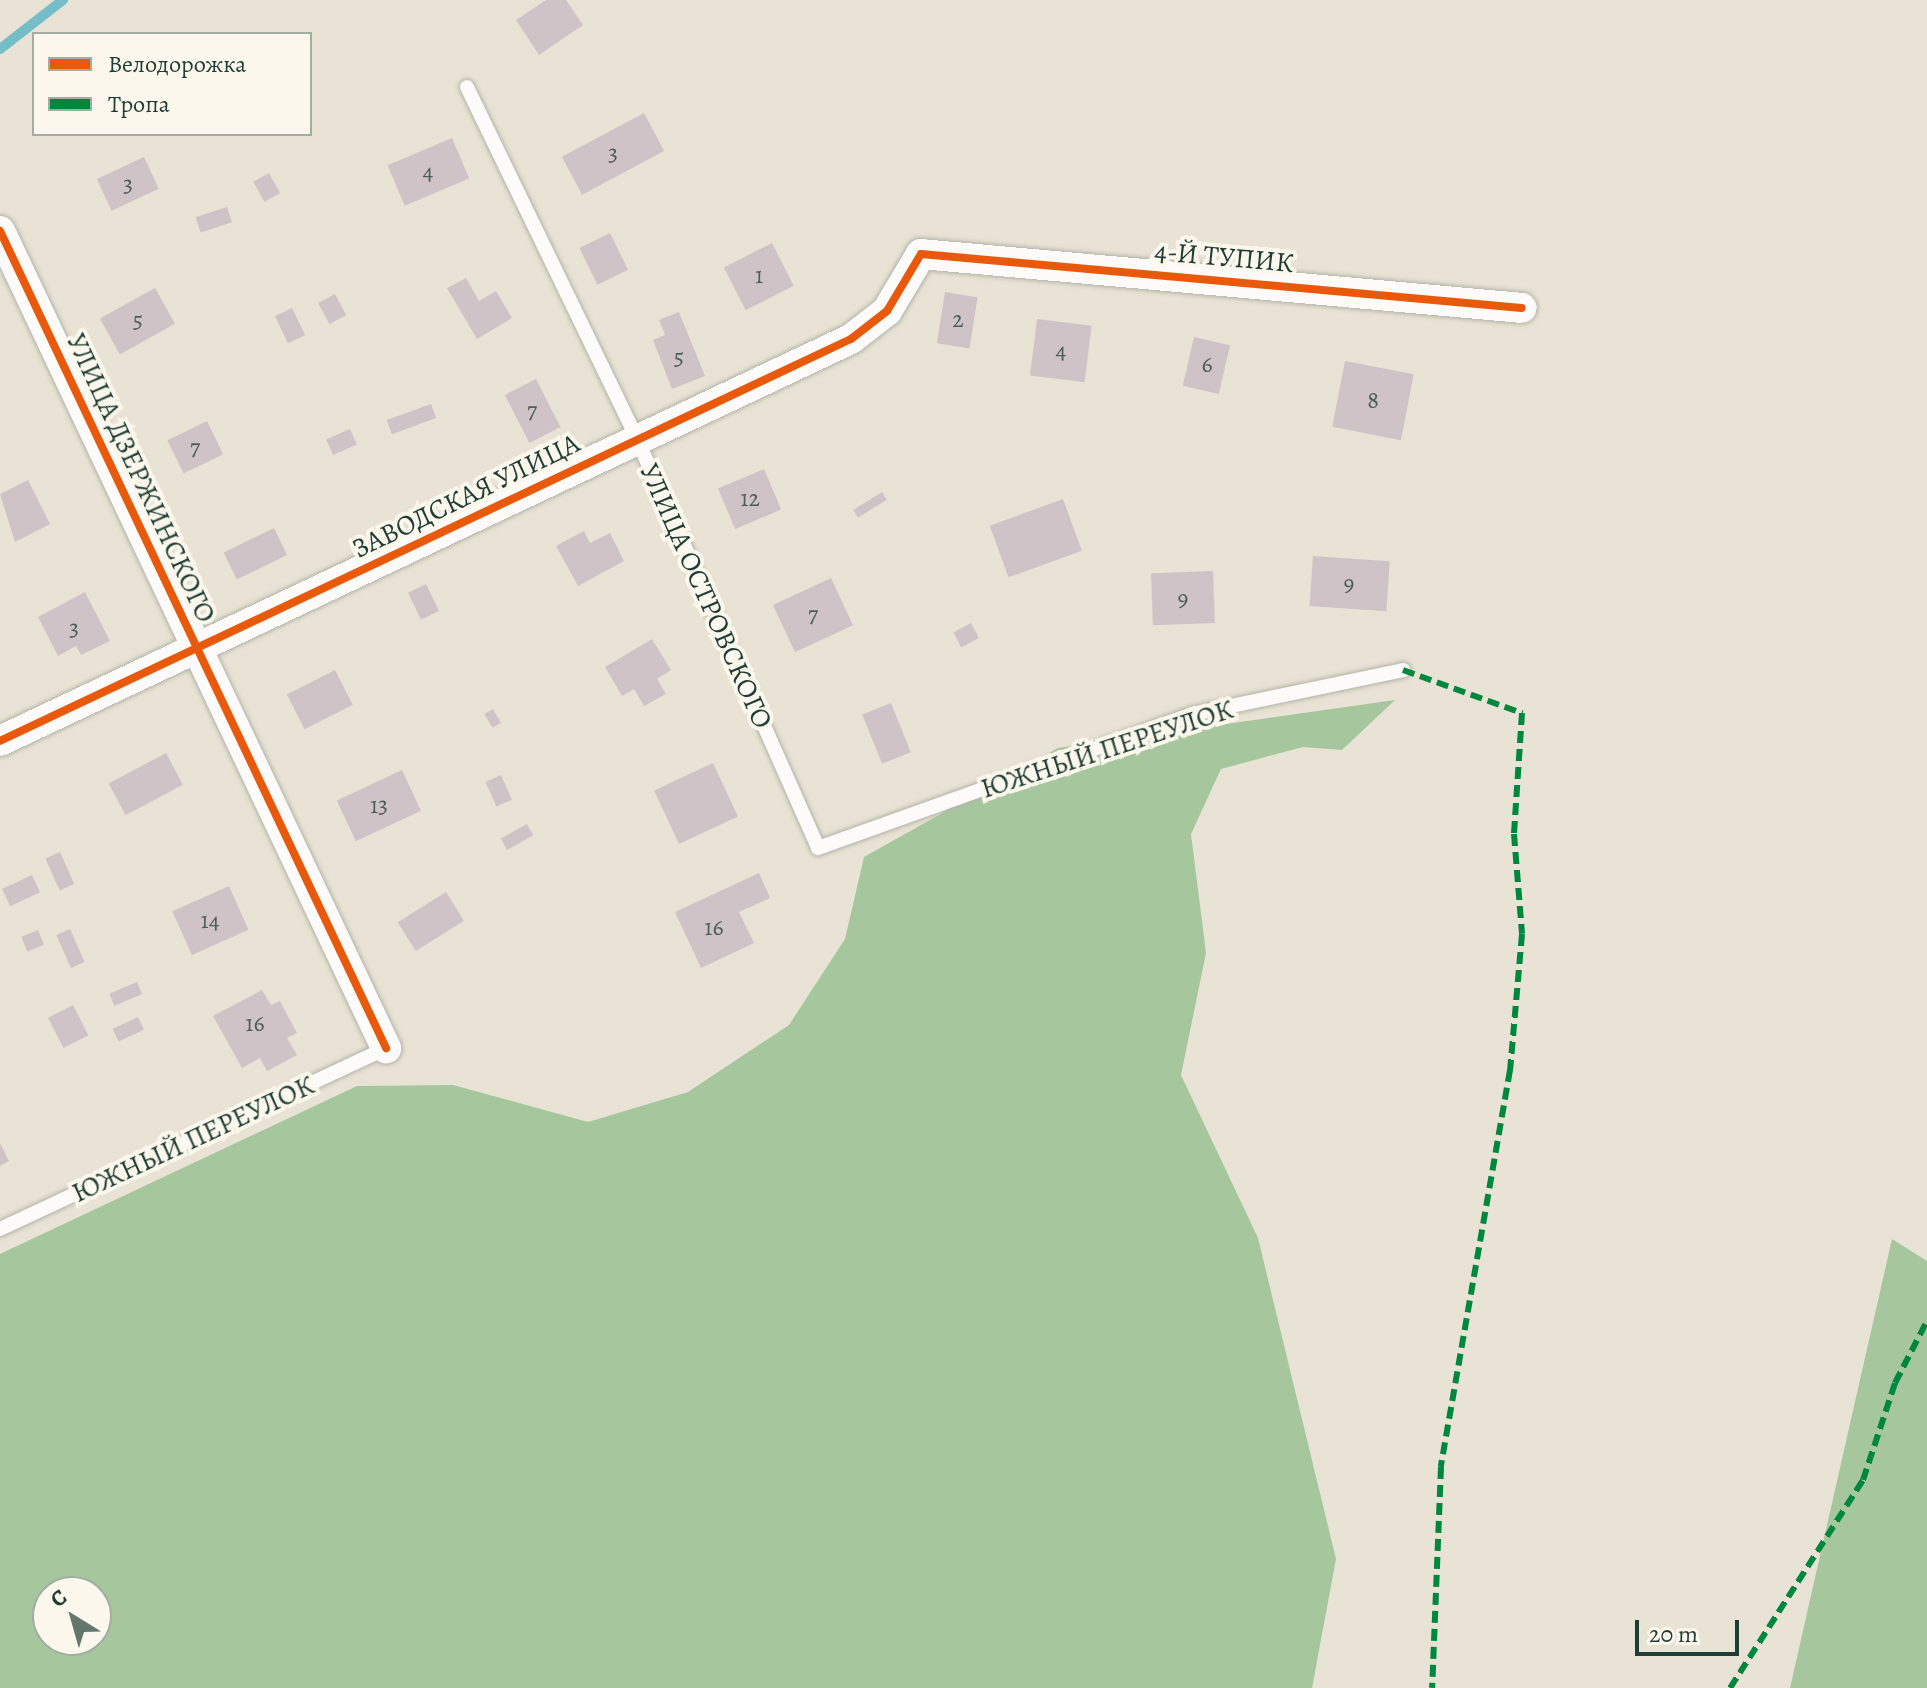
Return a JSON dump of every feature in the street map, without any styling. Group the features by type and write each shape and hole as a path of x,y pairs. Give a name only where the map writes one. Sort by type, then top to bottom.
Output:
{"street":[{"name":"УЛИЦА ДЗЕРЖИНСКОГО","path":"0,231 386,1048"},
{"name":"ЗАВОДСКАЯ УЛИЦА","path":"0,741 851,339 887,311 921,254"},
{"name":"4-Й ТУПИК","path":"921,254 1522,308"}],"lane":[{"name":"УЛИЦА ОСТРОВСКОГО","path":"467,87 637,439 818,848"},
{"name":"ЮЖНЫЙ ПЕРЕУЛОК","path":"818,848 1193,714 1403,670"},
{"name":"ЮЖНЫЙ ПЕРЕУЛОК","path":"0,1229 386,1048"}],"green space":[{"path":"1395,700 1342,750 1303,747 1221,769 1191,834 1206,953 1181,1075 1258,1238 1336,1559 1312,1688 0,1688 0,1254 357,1086 453,1085 588,1122 688,1092 789,1025 845,939 864,857 1058,748"},
{"path":"1892,1239 1927,1261 1927,1688 1790,1688"}],"building":[{"path":"546,0 566,0 583,25 539,55 516,20"},
{"path":"644,113 664,151 582,195 562,157"},
{"path":"452,138 469,179 405,206 388,165"},
{"path":"144,157 159,189 112,211 97,179"},
{"path":"269,173 280,193 264,202 253,182"},
{"path":"227,207 232,222 201,232 196,217"},
{"path":"610,233 628,270 597,285 579,248"},
{"path":"772,243 794,286 746,310 724,268"},
{"path":"466,278 479,301 496,291 512,318 477,339 447,288"},
{"path":"155,288 175,324 120,354 100,319"},
{"path":"945,292 978,297 969,349 937,343"},
{"path":"335,294 346,315 329,324 318,303"},
{"path":"292,308 305,335 288,343 275,316"},
{"path":"679,312 705,376 672,389 653,340 665,335 659,320"},
{"path":"1037,319 1092,326 1085,382 1030,376"},
{"path":"1194,337 1230,345 1219,394 1183,386"},
{"path":"1345,361 1414,374 1401,440 1332,427"},
{"path":"536,379 561,427 529,443 505,395"},
{"path":"431,404 436,418 392,434 387,420"},
{"path":"207,421 223,454 184,474 167,440"},
{"path":"350,429 357,445 333,455 326,440"},
{"path":"764,469 781,510 735,529 718,489"},
{"path":"28,480 50,524 15,542 0,494"},
{"path":"882,492 887,500 858,518 853,510"},
{"path":"1063,499 1082,551 1009,577 990,526"},
{"path":"274,528 287,555 237,580 224,553"},
{"path":"584,531 590,543 610,533 624,561 578,586 556,546"},
{"path":"1313,556 1390,561 1386,611 1310,606"},
{"path":"1213,571 1215,623 1153,625 1151,573"},
{"path":"831,578 853,625 795,652 773,605"},
{"path":"426,584 439,611 421,620 408,593"},
{"path":"85,592 110,641 81,655 76,646 58,656 38,617"},
{"path":"971,623 979,638 961,647 953,632"},
{"path":"652,639 671,670 657,679 666,694 644,706 634,689 622,696 605,667"},
{"path":"335,670 353,705 305,729 287,695"},
{"path":"891,703 911,752 882,764 862,715"},
{"path":"493,709 501,723 492,728 484,714"},
{"path":"166,753 183,785 126,815 109,784"},
{"path":"713,763 738,816 679,844 654,790"},
{"path":"402,770 421,811 356,841 337,800"},
{"path":"501,775 512,800 496,807 485,782"},
{"path":"527,824 533,835 507,850 501,839"},
{"path":"60,852 74,884 60,890 45,859"},
{"path":"759,873 770,898 739,912 754,943 701,968 675,912"},
{"path":"32,875 40,892 10,906 2,889"},
{"path":"229,886 249,930 192,955 172,911"},
{"path":"446,892 464,921 416,951 398,922"},
{"path":"70,929 85,962 71,968 56,935"},
{"path":"38,930 44,945 27,952 21,937"},
{"path":"137,982 142,994 114,1006 109,994"},
{"path":"262,990 271,1005 280,1001 297,1033 287,1038 297,1055 267,1071 260,1058 242,1068 213,1016"},
{"path":"73,1005 88,1035 63,1048 48,1018"},
{"path":"138,1017 144,1030 119,1042 113,1029"},
{"path":"0,1143 9,1161 0,1166"}],"waterway":[{"path":"0,49 63,0"}],"marked path":[{"path":"1403,670 1522,713 1514,834 1522,934 1510,1070 1441,1467 1432,1688"},
{"path":"1730,1688 1863,1480 1895,1383 1927,1321"}],"cycle path":[{"path":"0,231 386,1048"},
{"path":"0,741 851,339 887,311 921,254 1522,308"}]}
